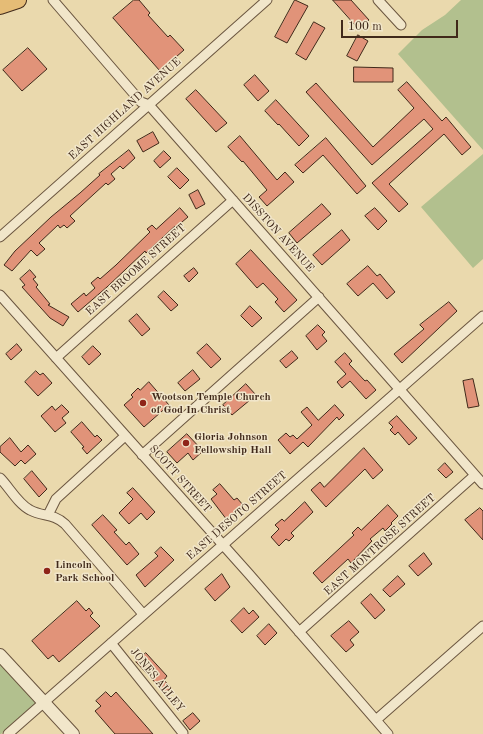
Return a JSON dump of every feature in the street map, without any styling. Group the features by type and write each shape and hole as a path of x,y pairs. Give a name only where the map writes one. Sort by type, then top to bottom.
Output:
{"highway":[{"path":"0,6 18,0"}],"street":[{"name":"DISSTON AVENUE","path":"53,0 141,102 149,105 483,484"},
{"path":"378,0 401,25"},
{"name":"EAST HIGHLAND AVENUE","path":"0,237 265,1"},
{"name":"EAST BROOME STREET","path":"56,358 233,200"},
{"name":"SCOTT STREET","path":"0,295 223,545 388,734"},
{"path":"142,455 318,297"},
{"name":"EAST DESOTO STREET","path":"8,734 483,316"},
{"path":"48,515 56,499 125,436"},
{"name":"EAST MONTROSE STREET","path":"299,632 475,475"},
{"path":"0,478 26,507 40,514 57,517 143,614"},
{"path":"376,720 483,626"},
{"name":"JONES ALLEY","path":"111,643 183,733"},
{"path":"0,655 73,734"}],"green space":[{"path":"461,0 483,0 483,150 398,54 422,30 445,15"},
{"path":"483,154 483,259 473,268 421,207"},
{"path":"0,661 38,701 1,734 0,734"}],"building":[{"path":"134,0 139,0 150,13 148,15 168,37 170,35 184,50 160,71 113,18"},
{"path":"295,0 308,6 287,43 275,37"},
{"path":"333,0 351,0 369,20 359,29"},
{"path":"314,22 325,28 306,60 296,54"},
{"path":"358,35 368,41 357,61 347,56"},
{"path":"28,48 47,69 22,91 3,70"},
{"path":"354,67 393,68 393,82 354,82"},
{"path":"255,75 269,91 258,101 244,85"},
{"path":"407,82 442,121 446,117 471,147 462,155 444,134 389,184 408,204 399,212 372,183 433,129 424,119 372,165 306,92 316,83 373,147 414,108 398,90"},
{"path":"196,90 227,123 216,132 186,99"},
{"path":"276,100 309,136 299,146 265,111"},
{"path":"153,132 159,143 143,152 137,141"},
{"path":"240,136 277,180 285,172 294,182 267,206 259,197 267,190 243,161 242,162 228,147"},
{"path":"326,138 366,186 357,194 323,155 303,173 295,165"},
{"path":"129,150 135,158 123,169 120,166 111,174 115,179 108,185 106,183 70,216 75,221 67,228 64,225 60,228 58,225 39,243 45,249 37,256 31,250 12,271 4,265 15,251 51,217 80,193 100,175 99,174"},
{"path":"164,151 171,158 160,168 154,161"},
{"path":"177,168 189,180 180,189 168,177"},
{"path":"198,190 205,204 196,209 189,195"},
{"path":"322,204 331,214 297,243 289,233"},
{"path":"180,208 188,217 176,227 175,226 146,253 145,251 78,312 71,304 84,293 86,296 95,288 91,283 98,277 100,279 116,265 150,232 147,229 152,225 156,229"},
{"path":"375,208 387,221 378,230 365,216"},
{"path":"342,230 350,240 322,265 313,255"},
{"path":"251,250 297,300 284,312 275,302 278,299 263,283 257,288 236,264"},
{"path":"368,266 377,276 380,274 395,292 387,299 373,283 358,296 347,284"},
{"path":"194,268 198,273 189,282 184,276"},
{"path":"30,270 36,277 33,279 38,285 36,287 50,304 48,305 69,317 63,326 50,318 22,287 25,285 20,279"},
{"path":"164,291 178,305 171,311 158,297"},
{"path":"449,302 457,311 402,363 394,354 424,329 420,325"},
{"path":"250,306 262,318 252,327 241,316"},
{"path":"137,314 150,329 142,336 129,321"},
{"path":"318,325 325,332 322,335 327,341 317,350 306,336"},
{"path":"17,344 22,350 11,360 6,354"},
{"path":"207,344 221,359 211,368 197,353"},
{"path":"93,346 101,354 89,365 82,357"},
{"path":"292,351 298,358 286,368 280,361"},
{"path":"345,353 352,361 349,364 376,390 366,399 350,381 342,388 337,382 346,374 335,362"},
{"path":"193,370 200,379 185,391 178,383"},
{"path":"36,371 40,375 43,373 52,383 38,396 25,382"},
{"path":"473,379 479,406 468,408 463,381"},
{"path":"149,382 169,405 144,427 124,405 133,397 131,395 138,388 140,390"},
{"path":"246,384 256,395 232,415 223,405"},
{"path":"62,405 69,412 62,418 66,423 55,432 41,416 52,406 55,410"},
{"path":"335,405 344,415 339,420 337,417 308,447 303,442 290,454 278,440 286,433 290,437 293,435 297,439 312,425 301,412 307,407 318,420"},
{"path":"397,416 417,438 409,445 398,432 395,435 390,430 393,427 389,423"},
{"path":"82,422 95,437 97,435 102,440 87,454 82,448 84,447 71,432"},
{"name":"Gloria Johnson Fellowship Hall","path":"187,434 203,451 193,460 188,453 177,463 167,452"},
{"path":"10,438 21,452 28,445 36,454 25,464 21,460 15,466 0,452 0,447"},
{"path":"364,448 383,470 373,479 365,469 326,507 311,490 320,482 324,487"},
{"path":"445,463 453,472 446,478 438,470"},
{"path":"32,471 47,489 39,497 24,479"},
{"path":"220,484 234,500 237,498 243,505 227,520 211,499 217,494 213,490"},
{"path":"133,488 155,512 147,520 141,513 129,524 119,513 133,499 127,493"},
{"path":"305,502 313,512 291,533 294,536 289,541 286,539 279,546 271,537 279,529 275,525 282,519 284,521"},
{"path":"388,505 398,516 391,523 392,524 385,531 383,528 370,539 372,541 351,563 348,559 322,583 313,573 354,535 352,533 358,527 361,530"},
{"path":"480,508 483,511 483,540 465,520"},
{"path":"103,515 117,530 114,532 126,545 129,542 139,554 127,565 92,525"},
{"path":"161,547 174,560 145,587 136,575 158,556 155,553"},
{"path":"424,553 432,564 418,576 409,566"},
{"path":"222,574 230,587 215,601 205,589"},
{"path":"398,576 405,584 390,597 383,590"},
{"path":"371,594 385,610 375,619 361,603"},
{"path":"77,601 86,611 89,608 93,613 90,616 100,626 59,662 53,655 48,659 32,641"},
{"path":"244,608 249,614 253,610 259,617 242,633 231,621"},
{"path":"349,621 359,632 350,640 354,645 346,652 331,636"},
{"path":"269,624 277,633 265,645 257,636"},
{"path":"146,653 167,676 164,680 171,688 165,693 136,662"},
{"path":"106,692 111,697 116,692 153,734 115,734 95,711 101,706 96,701"},
{"path":"193,713 200,721 190,730 183,721"}],"place":[{"name":"Wootson Temple Church of God In Christ","path":"143,403"},
{"name":"Gloria Johnson Fellowship Hall","path":"186,443"},
{"name":"Lincoln Park School","path":"47,571"}]}
